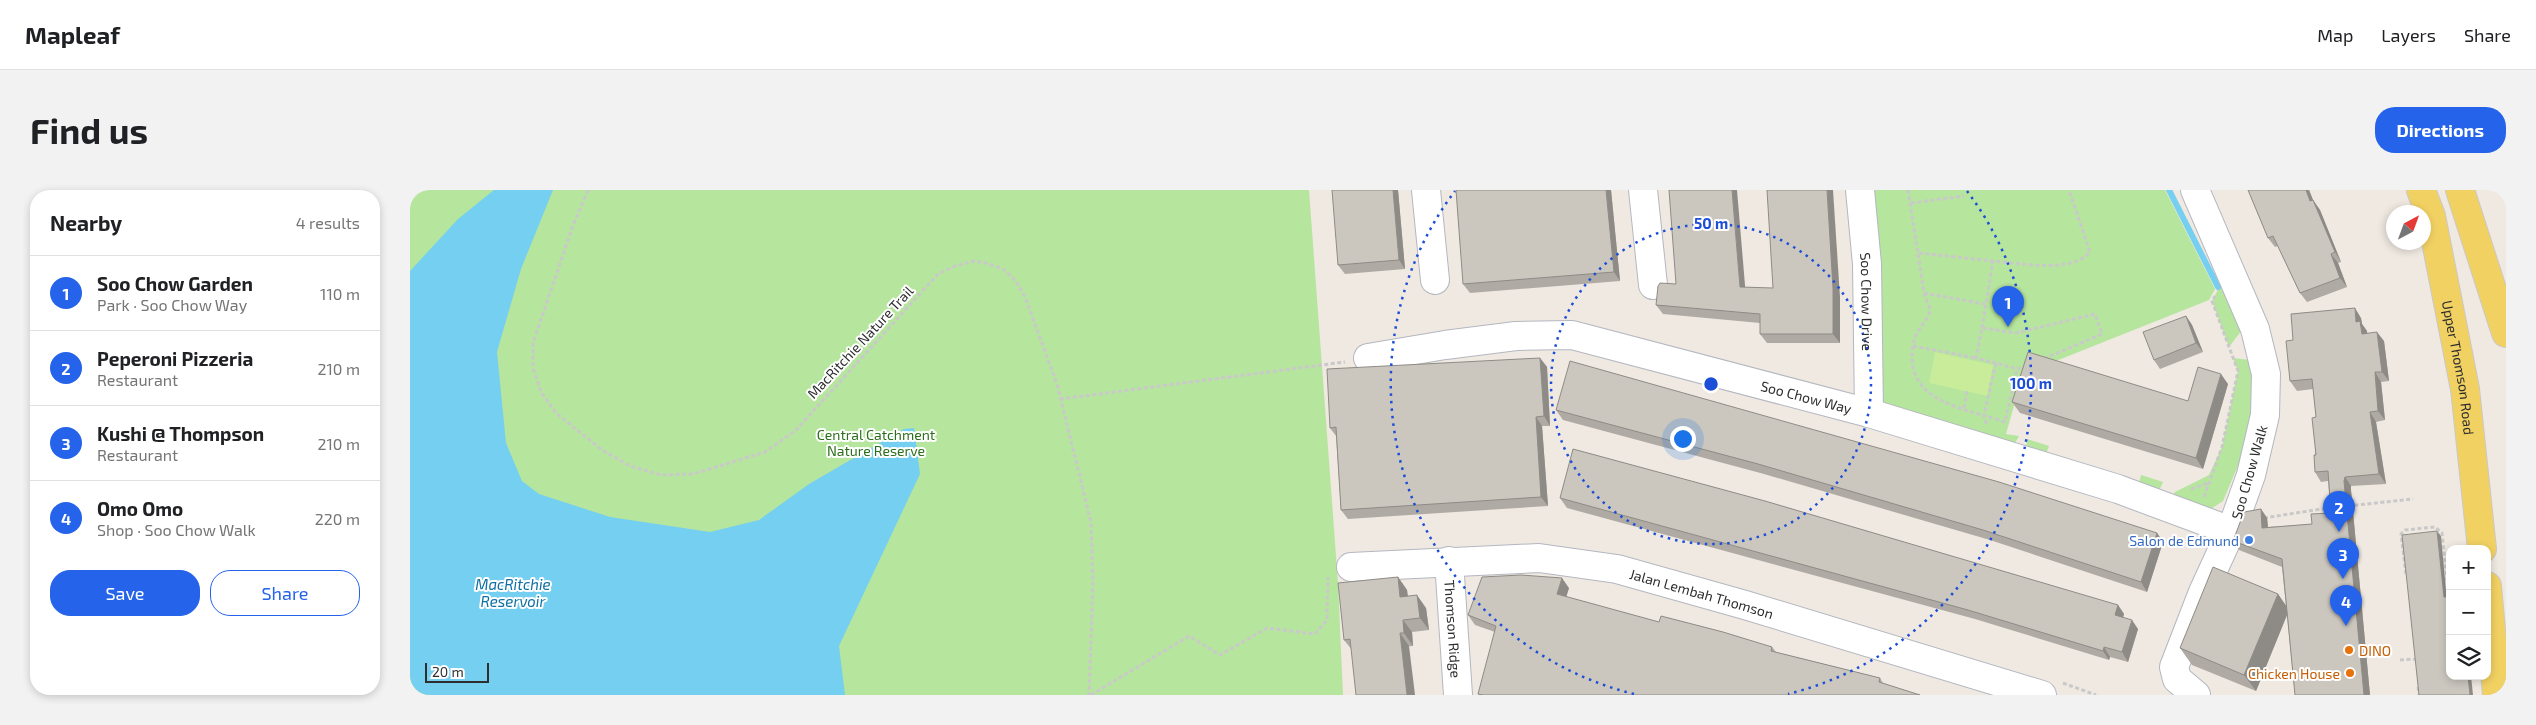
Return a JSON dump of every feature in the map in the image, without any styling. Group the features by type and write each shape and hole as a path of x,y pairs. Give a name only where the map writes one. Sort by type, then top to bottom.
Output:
{"main road":[{"name":"Upper Thomson Road","path":"2421,190 2427,205"},
{"path":"2431,216 2435,210 2444,206 2455,205 2463,199 2502,302 2506,333"},
{"name":"Upper Thomson Road","path":"2431,216 2465,389 2482,545"},
{"path":"2487,590 2497,695"}],"street":[{"path":"1426,190 1435,280"},
{"path":"1643,190 1653,285"},
{"name":"Soo Chow Drive","path":"1860,190 1867,264 1870,413"},
{"name":"Soo Chow Walk","path":"2195,190 2255,329 2266,374 2265,415 2251,475 2232,527 2203,592 2174,667 2177,678 2196,695"},
{"name":"Soo Chow Way","path":"1368,358 1445,345 1516,336 1572,335 1870,413 2118,489 2197,518 2232,527"},
{"name":"Jalan Lembah Thomson","path":"1351,567 1539,558 1617,569 1754,607 2042,695"},
{"name":"Thomson Ridge","path":"1449,561 1458,695"}],"path":[{"name":"MacRitchie Nature Trail","path":"588,190 572,228 533,343 533,368 541,392 556,413 602,450 630,466 661,475 693,474 764,452 796,430 938,274 955,266 974,261 1003,269 1016,281 1025,297 1060,399 1091,522 1093,583 1090,695"},
{"path":"1908,190 1924,293 1930,313 1916,332 1913,346 1913,366 1922,386 1938,400 2005,422 2018,369"},
{"path":"1919,253 2045,266 2077,262 2090,252 2069,190"},
{"path":"1911,203 1964,196"},
{"path":"1976,358 1993,261"},
{"path":"1924,293 1985,304"},
{"path":"2197,518 2222,447 2238,371 2212,301 2216,293"},
{"path":"1913,346 1976,358 2018,369 2102,334 2095,314 2016,333 1982,328"},
{"path":"1060,399 1368,358"},
{"path":"1984,415 1996,363"},
{"path":"1964,408 1967,392"},
{"path":"2189,490 2210,483"},
{"path":"2232,527 2308,511 2413,499"},
{"path":"2407,582 2402,534 2405,530 2435,527 2442,533 2449,590"},
{"path":"1090,695 1189,636 1220,655 1267,628 1314,634 1327,620 1328,570 1351,567"},
{"path":"2414,649 2416,668"},
{"path":"2400,660 2416,659"},
{"path":"2418,686 2419,695"}],"green space":[{"name":"Central Catchment Nature Reserve","path":"410,190 1309,190 1338,583 1343,695 410,695"},
{"path":"1864,190 2165,190 2215,289 2209,300 2023,374 2006,434 2019,436 2008,455 1871,414"},
{"path":"2220,286 2242,330 2229,347 2212,301"},
{"path":"1935,352 1993,365 1987,396 1929,383"},
{"path":"2233,358 2250,360 2254,395 2242,456 2223,501 2197,518 2164,506 2175,492 2209,475 2222,447 2238,371"},
{"path":"2027,439 2049,446 2042,465 2025,461"},
{"path":"2141,475 2163,482 2154,502 2136,496"}],"water":[{"name":"MacRitchie Reservoir","path":"494,190 553,190 521,269 497,352 506,443 522,481 539,494 610,517 710,532 759,520 809,484 904,429 914,428 920,474 839,646 845,695 410,695 410,271 458,219"}],"building":[{"path":"1332,190 1393,190 1399,260 1338,265"},
{"path":"1456,190 1606,190 1614,272 1463,284"},
{"path":"1669,190 1732,190 1740,287 1773,288 1767,190 1827,190 1833,288 1833,334 1760,334 1760,314 1656,305 1660,283 1676,284"},
{"path":"2248,190 2306,190 2310,201 2313,200 2335,252 2331,254 2340,278 2300,293 2273,236 2268,238"},
{"path":"2355,308 2356,322 2360,321 2362,334 2377,332 2382,372 2375,372 2378,411 2370,412 2379,474 2345,477 2344,481 2364,695 2295,695 2282,559 2233,541 2244,512 2261,509 2262,528 2312,524 2311,514 2331,513 2328,471 2315,472 2314,455 2316,455 2312,418 2316,417 2312,379 2290,381 2286,341 2293,340 2291,314"},
{"path":"2186,316 2196,343 2154,360 2143,332"},
{"path":"2028,352 2188,401 2198,367 2221,374 2196,458 2012,402"},
{"path":"1540,358 1544,416 1536,417 1541,497 1341,510 1336,427 1330,428 1327,369"},
{"path":"1570,361 1999,482 2157,533 2141,582 1983,530 1758,464 1556,410"},
{"path":"1573,449 1765,501 2118,605 2115,615 2132,620 2122,652 2104,647 2103,651 1968,610 1560,498"},
{"path":"2437,531 2444,597 2446,597 2446,680 2468,680 2470,695 2419,695 2402,535"},
{"path":"2213,567 2278,594 2244,675 2180,648"},
{"path":"1521,575 1562,578 1557,594 1659,622 1661,616 1723,632 1772,647 1771,651 1880,678 1879,682 1920,695 1478,694 1496,626 1468,615 1482,577"},
{"path":"1398,577 1400,597 1417,595 1420,618 1403,620 1404,633 1400,633 1407,695 1356,695 1350,639 1344,640 1338,583"}],"waterway":[{"path":"2169,190 2218,287"}],"place":[{"name":"Soo Chow Garden","path":"2008,327"},
{"name":"Peperoni Pizzeria","path":"2339,532"},
{"name":"Salon de Edmund","path":"2249,540"},
{"name":"Kushi @ Thompson","path":"2343,579"},
{"name":"Omo Omo","path":"2346,626"},
{"name":"DINO","path":"2349,650"},
{"name":"Chicken House","path":"2350,673"}]}
